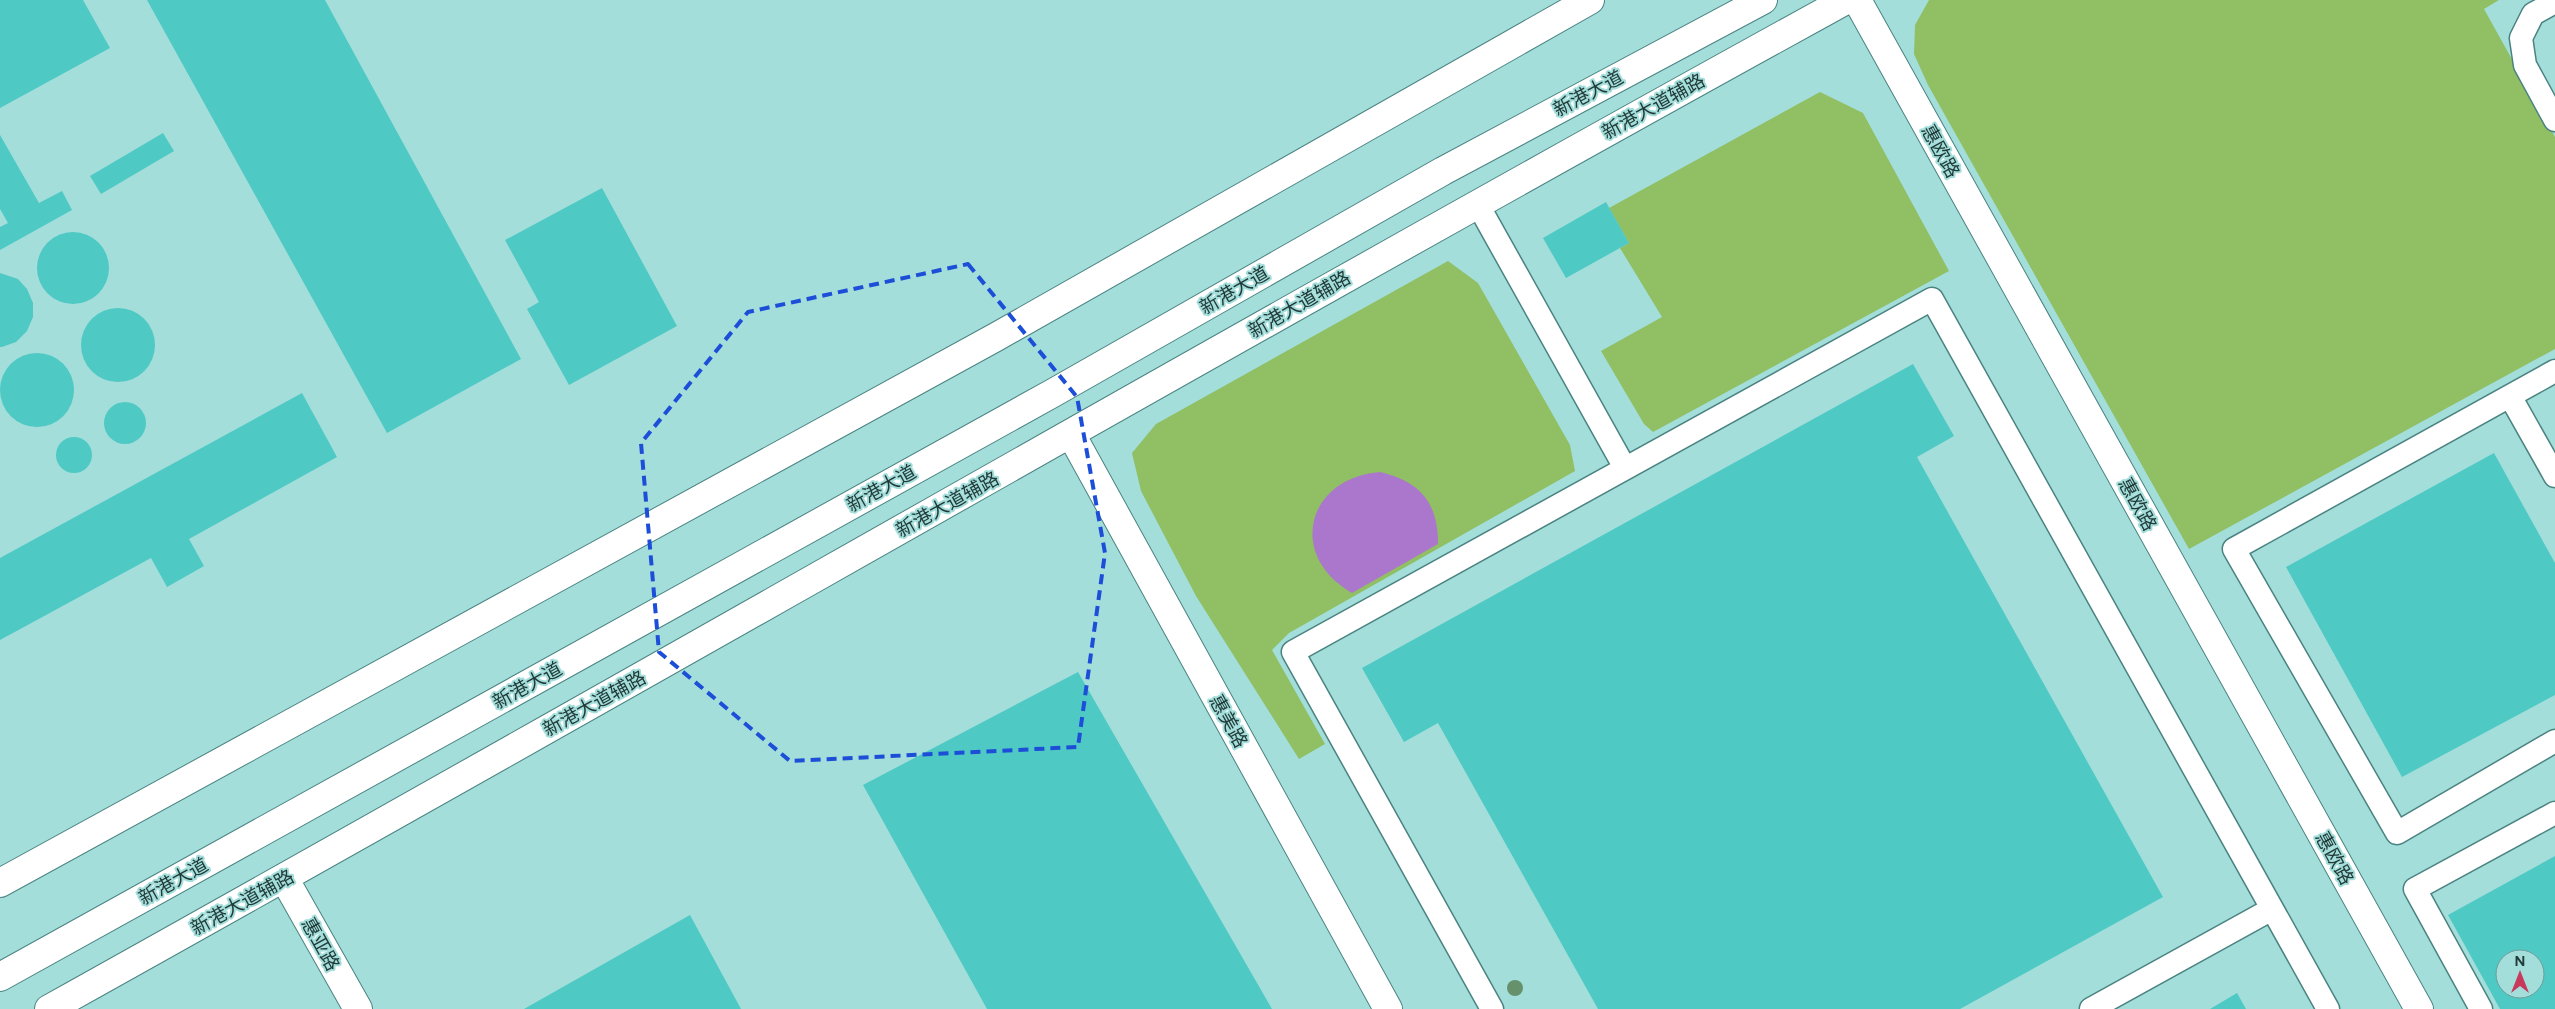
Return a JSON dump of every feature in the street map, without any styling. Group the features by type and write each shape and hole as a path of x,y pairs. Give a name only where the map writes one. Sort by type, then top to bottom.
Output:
{"street":[{"path":"0,883 996,337 1590,0"},
{"name":"新港大道","path":"0,977 1053,393 1443,171 1763,0"},
{"name":"新港大道辅路","path":"49,1009 1477,203 1846,0"},
{"name":"惠欧路","path":"1857,0 2419,1009"},
{"name":"惠美路","path":"1070,434 1388,1009"},
{"name":"惠亚路","path":"284,878 358,1009"}],"lane":[{"path":"2555,2 2533,14 2521,38 2525,65 2555,120"},
{"path":"1477,203 1625,468"},
{"path":"1492,1009 1293,652 1932,299 2328,1009"},
{"path":"2555,371 2234,549 2397,833 2555,741"},
{"path":"2510,396 2555,476"},
{"path":"2482,1009 2415,889 2555,813"},
{"path":"2091,1009 2272,909"}],"highlighted area":[{"path":"968,264 1077,397 1105,553 1078,747 790,761 659,652 641,443 748,312"}],"green space":[{"path":"1929,0 2499,0 2484,9 2555,137 2555,349 2189,549 1928,85 1914,54 1915,25"},
{"path":"1820,92 1863,113 1949,271 1653,432 1644,424 1601,351 1662,317 1620,248 1629,243 1609,208"},
{"path":"1448,261 1478,283 1570,445 1575,471 1289,633 1272,650 1325,744 1299,759 1196,596 1141,491 1132,453 1156,424"}],"shaded area":[{"path":"1380,472 1406,482 1424,496 1435,517 1438,544 1352,593 1332,577 1319,559 1313,540 1314,521 1321,503 1335,488 1355,477"}],"building":[{"path":"0,0 83,0 110,48 0,108"},
{"path":"147,0 325,0 521,359 387,433"},
{"path":"163,133 174,151 101,194 90,176"},
{"path":"0,135 39,203 62,191 72,210 0,250 0,227 8,223 0,209"},
{"path":"602,188 677,326 569,385 527,309 539,302 505,240"},
{"path":"1606,202 1629,243 1566,278 1543,238"},
{"path":"73,232 93,238 103,248 109,268 103,288 93,298 73,304 53,298 43,288 37,268 43,248 53,238"},
{"path":"0,273 18,279 27,289 33,303 33,317 27,331 16,342 2,347 0,347"},
{"path":"118,308 139,314 149,324 155,345 149,366 139,376 118,382 97,376 87,366 81,345 87,324 97,314"},
{"path":"30,353 44,353 58,359 68,369 74,383 74,397 68,411 58,421 44,427 30,427 16,421 6,411 0,397 0,383 6,369 16,359"},
{"path":"1913,364 1954,436 1917,457 2163,897 1960,1009 1598,1009 1438,723 1404,742 1362,668"},
{"path":"302,393 337,457 189,539 204,566 167,587 151,558 0,640 0,558"},
{"path":"129,402 137,405 143,411 146,423 143,435 137,441 121,444 113,441 107,435 104,419 107,411 113,405"},
{"path":"74,437 81,438 87,442 91,448 91,462 87,468 81,472 74,473 67,472 61,468 57,462 56,455 57,448 61,442 67,438"},
{"path":"2494,453 2555,563 2555,695 2402,777 2286,567"},
{"path":"1078,672 1272,1009 987,1009 863,785"},
{"path":"2555,856 2555,1009 2500,1009 2448,915"},
{"path":"690,915 741,1009 524,1009"},
{"path":"2237,993 2246,1009 2210,1009"}]}
